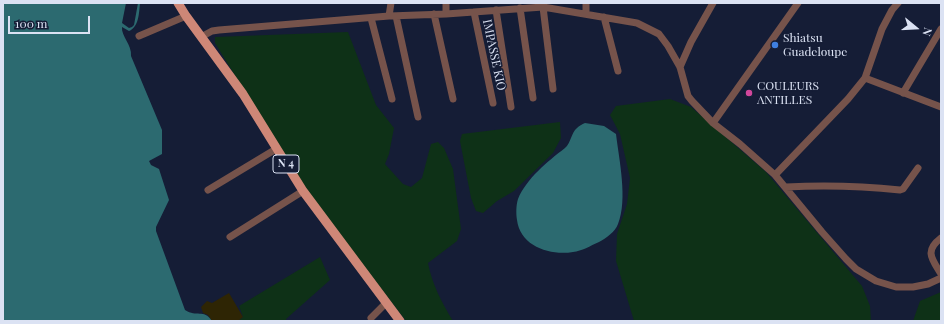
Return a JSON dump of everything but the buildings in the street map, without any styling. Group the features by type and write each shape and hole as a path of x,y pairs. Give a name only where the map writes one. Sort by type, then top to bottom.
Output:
{"main road":[{"name":"N 4","path":"178,3 243,94 303,192 400,321"}],"street":[{"path":"391,3 392,16 418,117"},
{"path":"446,3 446,14"},
{"path":"586,3 586,13"},
{"path":"680,67 691,42 713,3"},
{"path":"713,123 798,3"},
{"path":"775,175 848,99 866,78 882,29 892,10 898,3"},
{"path":"201,37 219,30 392,16 474,12 520,8 528,5 638,21 659,34 668,46 680,67 688,96 713,123 740,144 775,175 846,260 856,269 876,281 896,287 914,288 941,278"},
{"path":"543,6 553,89"},
{"path":"520,8 533,98"},
{"path":"496,10 511,107"},
{"name":"IMPASSE KIO","path":"474,12 494,103"},
{"path":"434,14 453,99"},
{"path":"139,36 186,16"},
{"path":"604,17 618,71"},
{"path":"371,18 392,99"},
{"path":"903,93 941,29"},
{"path":"866,78 941,107"},
{"path":"208,190 276,148"},
{"path":"786,187 825,185 900,190 903,189 918,168"},
{"path":"230,237 303,192"},
{"path":"941,238 934,243 931,249 931,258 941,274"},
{"path":"371,318 386,304"}],"shaded area":[{"path":"3,3 126,3 122,23 129,28 134,25 138,3 140,3 138,19 135,26 129,31 122,27 122,30 130,48 131,56 162,130 162,154 149,161 151,165 159,169 169,200 156,227 156,231 185,310 206,315 212,321 3,321"},
{"path":"348,32 376,105 394,128 389,154 385,164 403,184 411,187 422,178 431,144 438,142 444,148 453,169 461,229 457,241 428,263 438,293 453,321 406,321 305,189 215,43 215,37"},
{"path":"670,99 691,107 766,172 862,286 870,306 871,321 634,321 616,261 617,234 627,204 630,178 620,134 610,115 616,106"},
{"path":"560,122 561,138 553,153 514,191 497,201 483,213 476,211 471,198 460,141 462,134"},
{"path":"585,123 604,126 616,134 623,191 621,214 618,224 615,230 607,237 583,249 564,253 546,250 530,243 519,229 516,215 518,199 532,177 565,148 575,130"},
{"path":"320,257 330,280 286,319 287,321 238,321 243,317 239,306"},
{"path":"941,292 941,321 913,321 920,301"}],"sand":[{"path":"229,293 243,317 238,321 212,321 208,315 203,313 201,307 207,301 212,303"}],"place":[{"name":"Shiatsu Guadeloupe","path":"775,45"},
{"name":"COULEURS ANTILLES","path":"749,93"}]}
